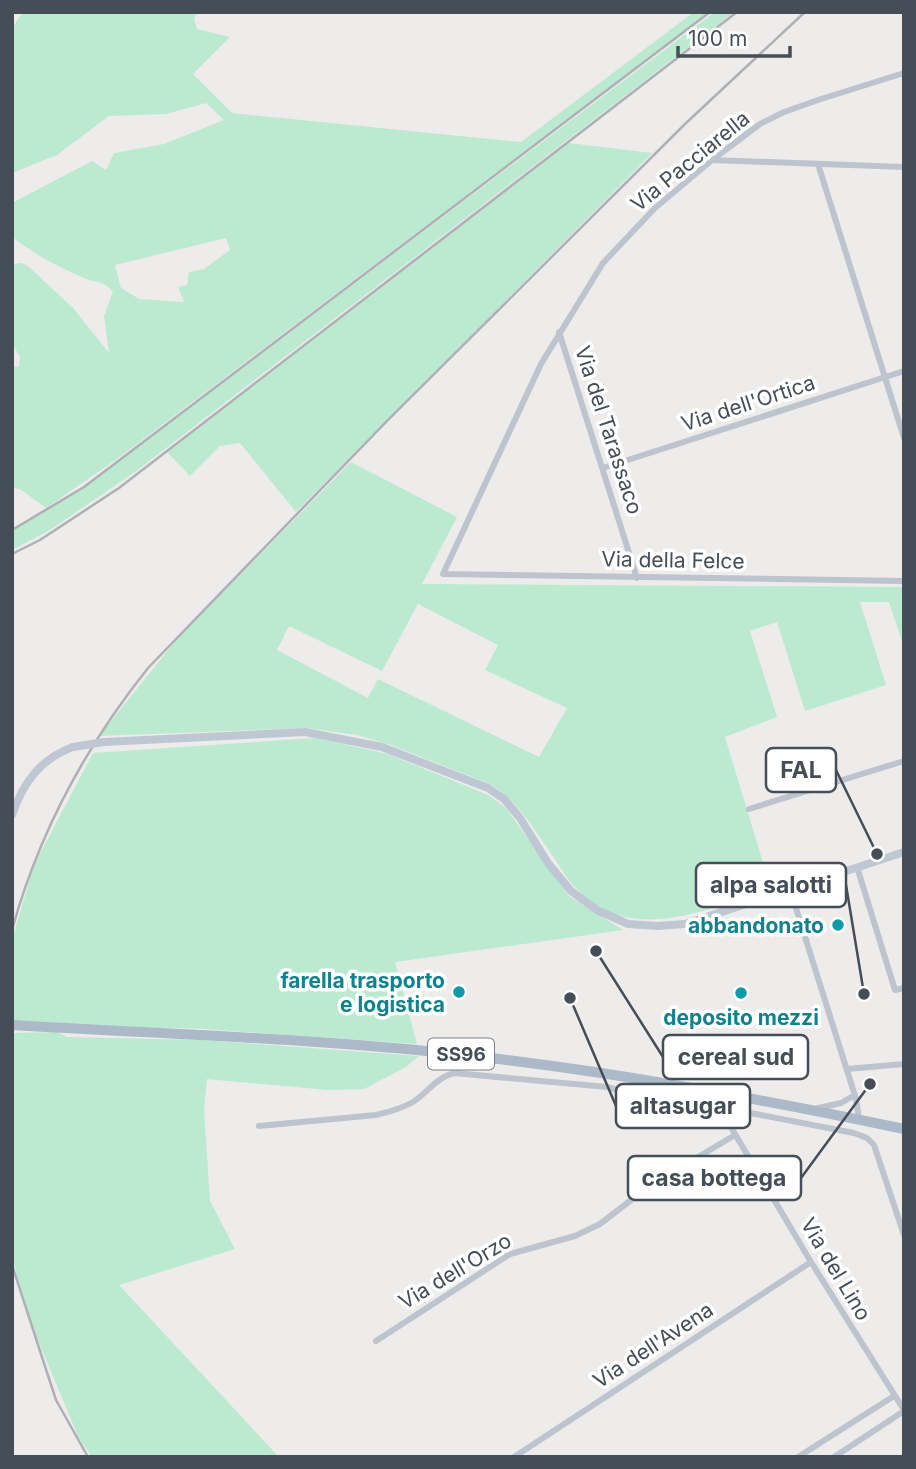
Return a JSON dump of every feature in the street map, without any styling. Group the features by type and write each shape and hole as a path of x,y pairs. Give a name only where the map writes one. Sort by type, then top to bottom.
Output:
{"main road":[{"path":"12,815 21,793 35,771 52,757 73,747 104,742 305,732 382,747 478,784 504,799 520,818 548,863 571,891 597,910 628,924 685,924 904,852"},
{"name":"SS96","path":"12,1026 360,1045 457,1054 624,1076 811,1109 904,1129"}],"street":[{"name":"Via Pacciarella","path":"443,574 541,364 603,264 655,208 752,130 784,112 904,73"},
{"path":"712,160 904,167"},
{"path":"818,164 904,438"},
{"name":"Via del Tarassaco","path":"559,332 637,578"},
{"name":"Via dell'Ortica","path":"603,468 904,371"},
{"name":"Via della Felce","path":"443,574 904,581"},
{"path":"750,809 904,761"},
{"path":"857,867 895,990 904,988"},
{"path":"790,889 855,1095 859,1119"},
{"path":"847,1069 904,1064"},
{"path":"259,1126 393,1112 414,1101 444,1076 462,1072 607,1087 644,1097 719,1107 862,1136 872,1143 904,1235"},
{"path":"811,1109 848,1100 855,1095"},
{"path":"846,1116 848,1100"},
{"name":"Via del Lino","path":"719,1107 903,1409"},
{"path":"825,1127 830,1113"},
{"name":"Via dell'Orzo","path":"376,1341 510,1254 575,1236 600,1224 648,1187 735,1135"},
{"name":"Via dell'Avena","path":"514,1457 811,1262"},
{"path":"798,1457 894,1396"},
{"path":"834,1457 903,1409"}],"green space":[{"path":"23,12 199,12 194,18 197,29 230,37 193,74 232,113 521,142 694,12 709,12 117,459 46,508 20,489 12,488 12,367 19,366 20,357 12,343 12,264 22,263 29,267 73,308 109,353 104,316 113,291 102,283 56,265 12,237 12,203 92,161 106,170 114,153 164,144 224,120 206,103 166,114 109,116 57,155 12,173 12,28","holes":["226,238 230,250 204,269 189,272 187,285 178,287 184,302 139,299 121,288 115,265"]},
{"path":"715,12 734,12 135,472 50,530 12,550 12,530 92,481"},
{"path":"569,143 652,153 296,512 240,443 220,446 190,476 167,452"},
{"path":"351,462 457,517 422,584 904,587 904,647 889,602 860,602 886,685 805,711 777,622 750,631 777,717 725,737 771,889 721,906 670,918 644,919 620,915 596,905 571,883 537,833 499,790 391,745 357,735 306,728 99,736 177,639","holes":["418,604 498,645 485,670 567,708 539,757 378,679 368,698 277,650 289,626 382,671"]},
{"path":"315,738 388,754 488,795 506,808 569,896 623,930 395,962 417,1044 203,1029 12,1023 12,940 34,865 93,753"},
{"path":"57,1032 67,1037 203,1040 419,1056 406,1067 364,1089 328,1090 207,1079 204,1109 210,1201 235,1249 119,1285 279,1457 92,1457 78,1436 29,1319 12,1252 12,1033"}],"railway":[{"path":"12,530 84,487 710,12"},
{"path":"12,554 40,540 119,488 737,12"},
{"path":"12,930 36,859 66,792 104,728 148,668 386,422 685,124 805,12"},
{"path":"12,1265 56,1400 88,1457"}],"place":[{"name":"FAL","path":"877,854"},
{"name":"abbandonato","path":"838,925"},
{"name":"cereal sud","path":"596,951"},
{"name":"farella trasporto e logistica","path":"459,992"},
{"name":"deposito mezzi","path":"741,993"},
{"name":"alpa salotti","path":"864,994"},
{"name":"altasugar","path":"570,998"},
{"name":"casa bottega","path":"870,1084"}]}
